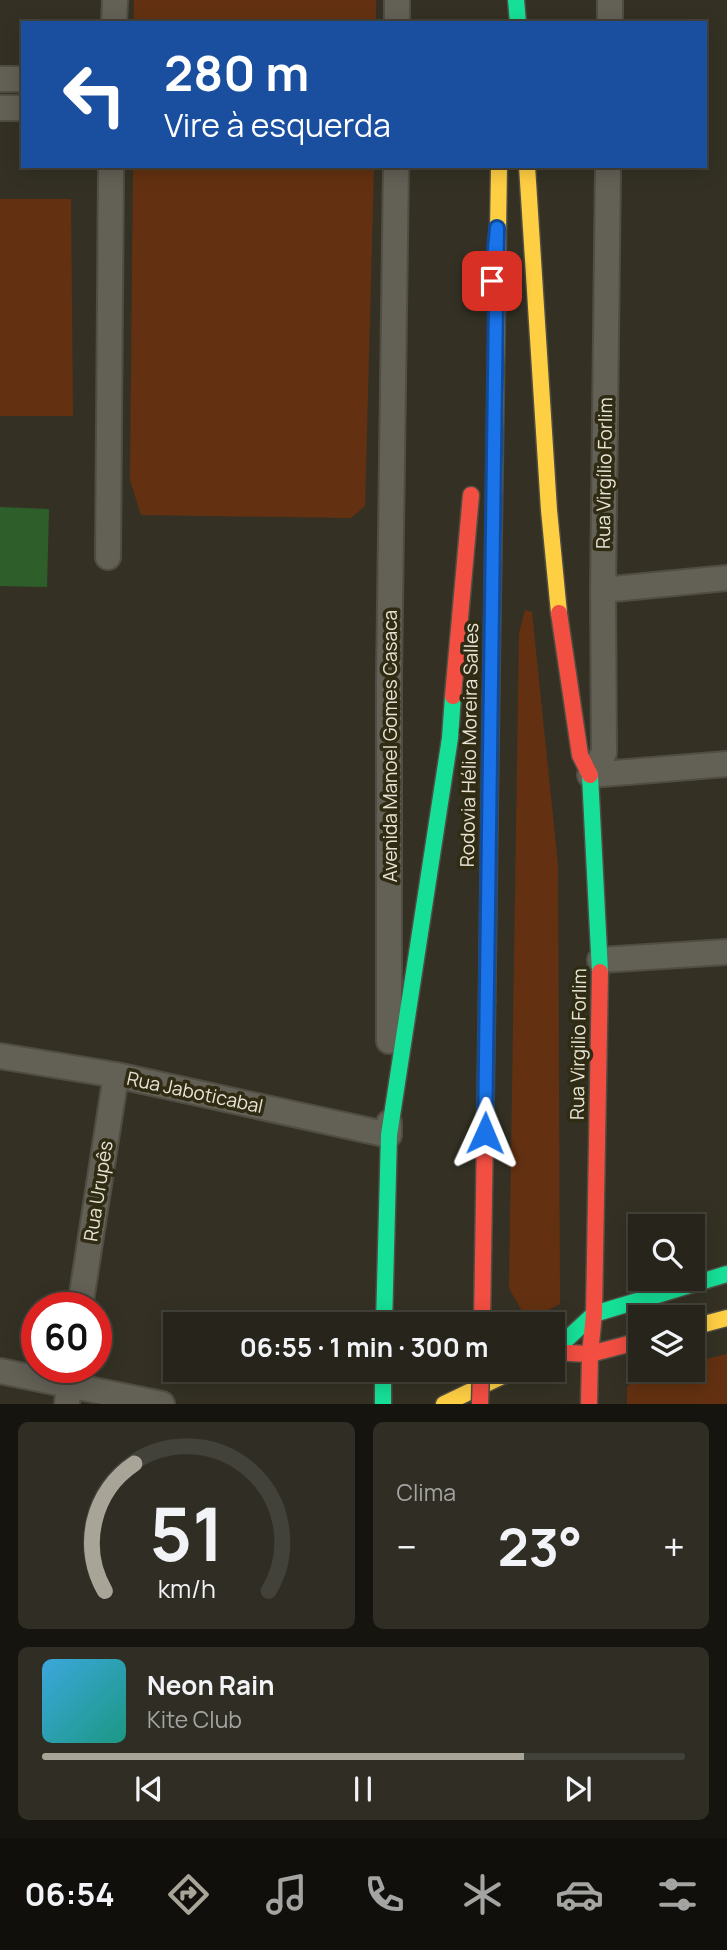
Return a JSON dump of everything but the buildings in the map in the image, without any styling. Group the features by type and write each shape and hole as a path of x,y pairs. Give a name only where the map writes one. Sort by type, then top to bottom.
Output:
{"main road":[{"path":"503,21 504,0"},
{"path":"516,0 518,21"},
{"name":"Rodovia Hélio Moreira Salles","path":"482,1312 499,168"},
{"name":"Rua Virgilio Forlim","path":"527,168 549,510 561,637 580,755 590,775 600,960 594,1314 589,1404"},
{"path":"480,407 497,228"},
{"path":"389,1135 450,738 455,655 473,476"},
{"name":"Avenida Manoel Gomes Casaca","path":"384,1312 389,1135"},
{"path":"565,1341 594,1314 727,1274"},
{"path":"705,1324 727,1318"},
{"path":"565,1353 590,1354 628,1344"},
{"path":"383,1382 383,1404"},
{"path":"481,1382 481,1404"},
{"path":"444,1404 490,1382"}],"street":[{"path":"114,21 115,0"},
{"path":"397,0 397,21"},
{"path":"610,0 610,21"},
{"path":"0,79 21,79"},
{"path":"0,108 21,108"},
{"path":"108,557 111,168"},
{"name":"Avenida Manoel Gomes Casaca","path":"389,1135 389,679 396,168"},
{"name":"Rua Virgílio Forlim","path":"590,775 604,753 603,590 608,168"},
{"path":"603,590 727,578"},
{"path":"590,775 727,765"},
{"path":"600,960 727,952"},
{"name":"Rua Jaboticabal","path":"0,1056 117,1075 389,1135"},
{"name":"Rua Urupês","path":"82,1292 117,1075"},
{"path":"0,1371 162,1404"}],"shaded area":[{"path":"134,0 376,0 376,21 134,21"},
{"path":"133,168 374,168 365,506 351,518 141,515 130,480"},
{"path":"0,199 71,199 73,416 0,416"},
{"path":"0,507 49,509 47,587 0,586"},
{"path":"525,610 532,612 558,865 560,1304 544,1312 522,1312 509,1288 519,633"},
{"path":"727,1354 727,1404 627,1404 627,1387 632,1382 705,1382 705,1359"}],"traffic: fast":[{"path":"516,0 518,21"},
{"path":"389,1135 450,738 453,696"},
{"path":"487,1002 491,699"},
{"path":"590,775 600,972"},
{"path":"384,1312 389,1135"},
{"path":"565,1341 594,1314 727,1274"},
{"path":"383,1382 383,1404"}],"traffic: slow":[{"path":"491,699 499,168"},
{"path":"527,168 549,510 559,613"},
{"path":"705,1324 727,1318"},
{"path":"444,1404 490,1382"}],"traffic: jam":[{"path":"453,696 471,495"},
{"path":"559,613 580,755 590,775"},
{"path":"589,1404 594,1314 600,972"},
{"path":"482,1312 487,1002"},
{"path":"569,1353 590,1354 628,1344"},
{"path":"480,1404 481,1382"}],"route":[{"path":"485,1133 497,228 492,281"}]}
